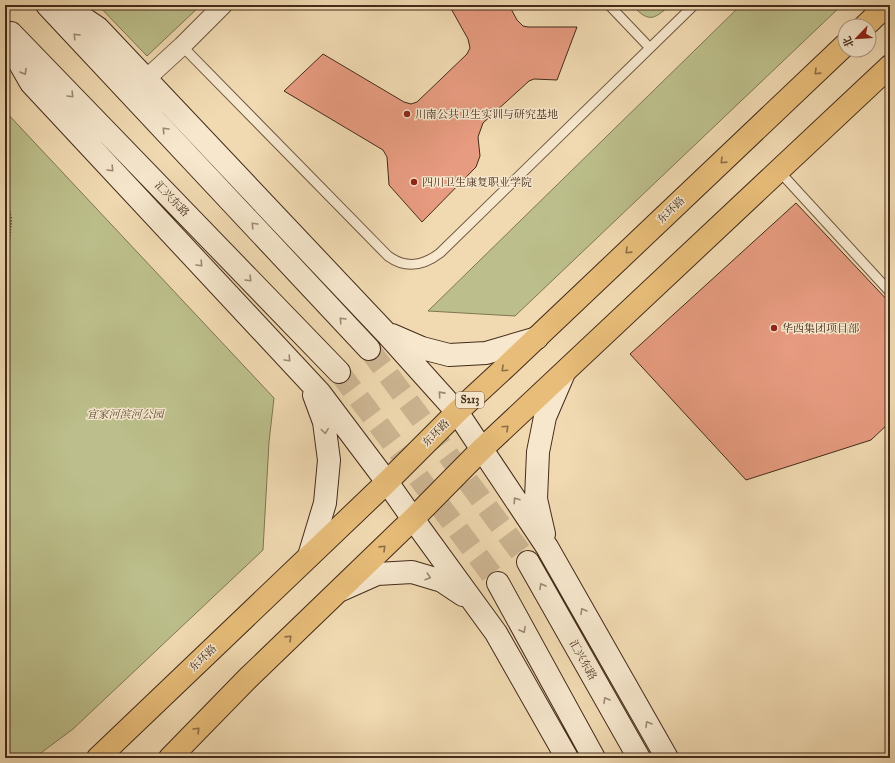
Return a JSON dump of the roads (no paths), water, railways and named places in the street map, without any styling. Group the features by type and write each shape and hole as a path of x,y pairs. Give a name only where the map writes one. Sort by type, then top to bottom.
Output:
{"highway":[{"path":"873,18 887,5"},
{"name":"东环路","path":"98,758 387,482 457,412 537,338 837,53"},
{"path":"170,758 248,678 413,519 482,449 890,66"},
{"path":"90,758 121,736"}],"main road":[{"path":"47,5 369,348"},
{"path":"64,5 98,28 386,333 457,412 547,547 667,758"},
{"name":"汇兴东路","path":"5,26 340,372"},
{"path":"5,38 31,83 320,393 387,482 496,633 567,758"},
{"path":"386,333 422,348 449,355 486,353 537,338"},
{"path":"547,547 536,500 538,452 545,417 564,373"},
{"path":"309,381 324,422 329,460 325,503 309,556"},
{"name":"汇兴东路","path":"528,562 639,758"},
{"path":"338,592 377,574 412,572 442,581 473,602"},
{"path":"498,583 594,758"}],"street":[{"path":"146,79 223,5"}],"lane":[{"path":"609,5 650,48"},
{"path":"182,46 388,256 404,264 414,265 431,260 440,253 694,5"},
{"path":"779,171 890,292"}],"tunnel":[{"path":"369,349 528,562"},
{"path":"339,372 498,583"}],"place":[{"name":"川南公共卫生实训与研究基地","path":"407,114"},
{"name":"四川卫生康复职业学院","path":"414,182"},
{"name":"华西集团项目部","path":"774,328"}],"park label":[{"name":"宜家河滨河公园","path":"125,414"}]}
